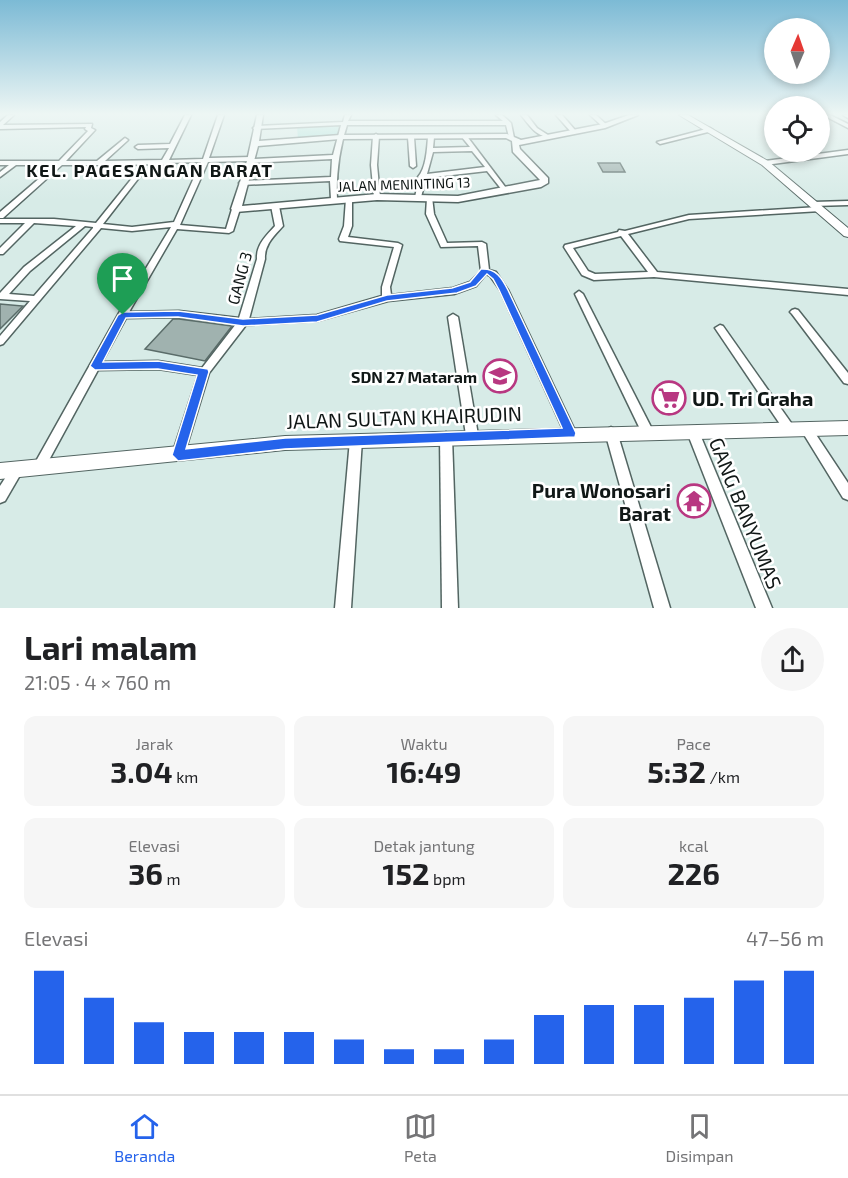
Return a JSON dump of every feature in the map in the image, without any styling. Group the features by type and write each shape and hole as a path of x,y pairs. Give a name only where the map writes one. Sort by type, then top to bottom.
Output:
{"main road":[{"path":"732,143 765,163 848,234"},
{"name":"JALAN SULTAN KHAIRUDIN","path":"9,471 285,443 472,435 848,428"}],"street":[{"path":"0,216 62,162 79,143"},
{"path":"99,163 121,143"},
{"path":"38,469 123,315 176,225 211,143"},
{"path":"0,221 83,224 96,228 132,229 176,225 229,231 254,144 262,143"},
{"path":"334,200 333,179 339,143"},
{"path":"375,143 374,165 377,197"},
{"path":"411,143 413,166"},
{"path":"418,197 422,177 433,150 432,143"},
{"path":"468,143 504,189"},
{"name":"JALAN MENINTING 13","path":"236,209 377,197 464,198 544,183 544,177 516,150 514,143"},
{"path":"138,147 172,146 164,163"},
{"path":"433,150 471,149"},
{"path":"765,163 848,153"},
{"path":"0,163 164,163 336,158"},
{"path":"0,175 16,162"},
{"path":"1,338 96,228 138,175 116,174 122,163"},
{"path":"422,177 487,169"},
{"path":"242,183 333,179"},
{"path":"123,315 178,314 243,322 317,318 387,298 454,291 473,284 485,271 482,244 444,245 430,214 430,198"},
{"path":"349,199 348,226 343,239 398,245 386,288 387,298"},
{"path":"848,203 689,217 568,247 585,273 590,275 654,274 848,292"},
{"name":"GANG 3","path":"178,455 204,372 243,322 264,243 279,226 275,206"},
{"path":"0,252 32,221"},
{"path":"1,296 23,273 83,224"},
{"path":"622,232 654,274"},
{"path":"485,271 494,274 504,290 570,433"},
{"path":"579,294 647,431"},
{"path":"1,296 36,299"},
{"path":"795,312 848,381"},
{"path":"453,317 472,435"},
{"path":"720,328 848,494"},
{"path":"95,366 158,365 204,372"},
{"path":"611,432 662,608"},
{"name":"GANG BANYUMAS","path":"693,432 764,608"},
{"path":"446,437 450,608"},
{"path":"343,608 356,440"},
{"path":"0,497 9,471"}],"building":[{"path":"598,163 620,163 625,172 603,172"},
{"path":"0,304 23,306 0,329"},
{"path":"173,319 232,326 205,361 145,349"}],"place":[{"name":"SDN 27 Mataram","path":"500,376"},
{"name":"UD. Tri Graha","path":"669,398"},
{"name":"Pura Wonosari Barat","path":"694,501"}],"district":[{"name":"KEL. PAGESANGAN BARAT","path":"150,170"}],"route":[{"path":"485,271 489,272 497,277 504,290 570,433 285,443 178,455 204,372 158,365 95,366 123,315 178,314 243,322 317,318 378,303 387,298 454,291 473,284 485,271"}]}
